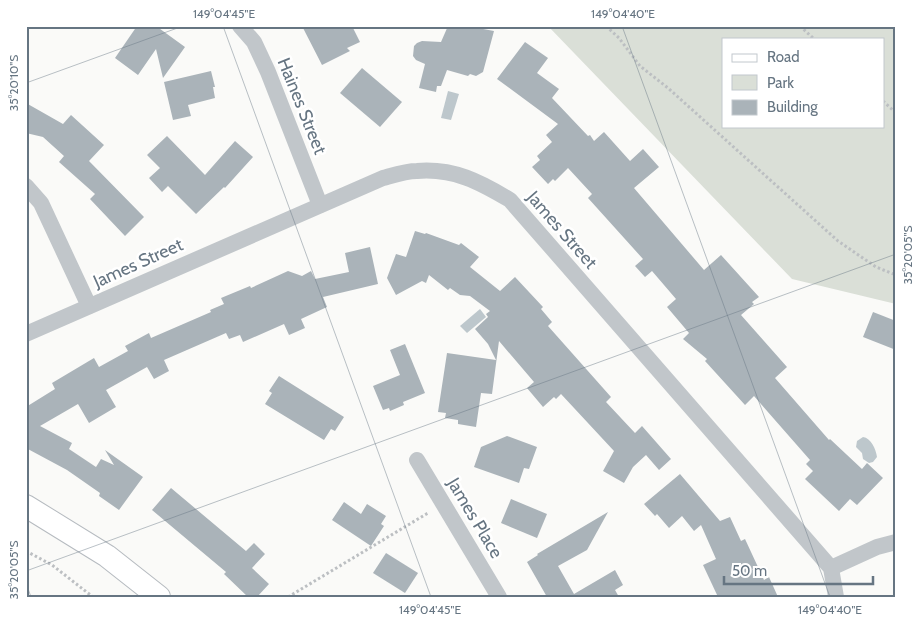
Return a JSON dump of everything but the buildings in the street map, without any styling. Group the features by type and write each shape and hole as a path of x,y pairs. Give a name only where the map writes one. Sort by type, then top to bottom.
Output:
{"main road":[{"path":"26,506 108,556 159,597"}],"street":[{"name":"Haines Street","path":"240,26 254,42 268,72 320,205"},
{"name":"James Street","path":"26,334 382,178 416,171 446,171 482,183 510,200 831,568"},
{"path":"26,186 41,203 89,306"},
{"name":"James Place","path":"418,460 499,597"},
{"path":"836,597 831,568 896,542"}],"path":[{"path":"606,26 619,38 640,66 668,88 838,241 876,267 896,275"},
{"path":"800,26 813,38"},
{"path":"884,102 896,113"},
{"path":"288,597 443,503"},
{"path":"26,551 52,564 93,597"}],"green space":[{"path":"548,26 896,26 896,304 792,279"}],"shaded area":[{"path":"448,91 459,94 451,120 441,118"},
{"path":"480,309 486,317 467,333 460,326"},
{"path":"863,437 868,439 874,447 877,457 873,462 869,463 863,459 862,453 856,447 857,441"}]}
